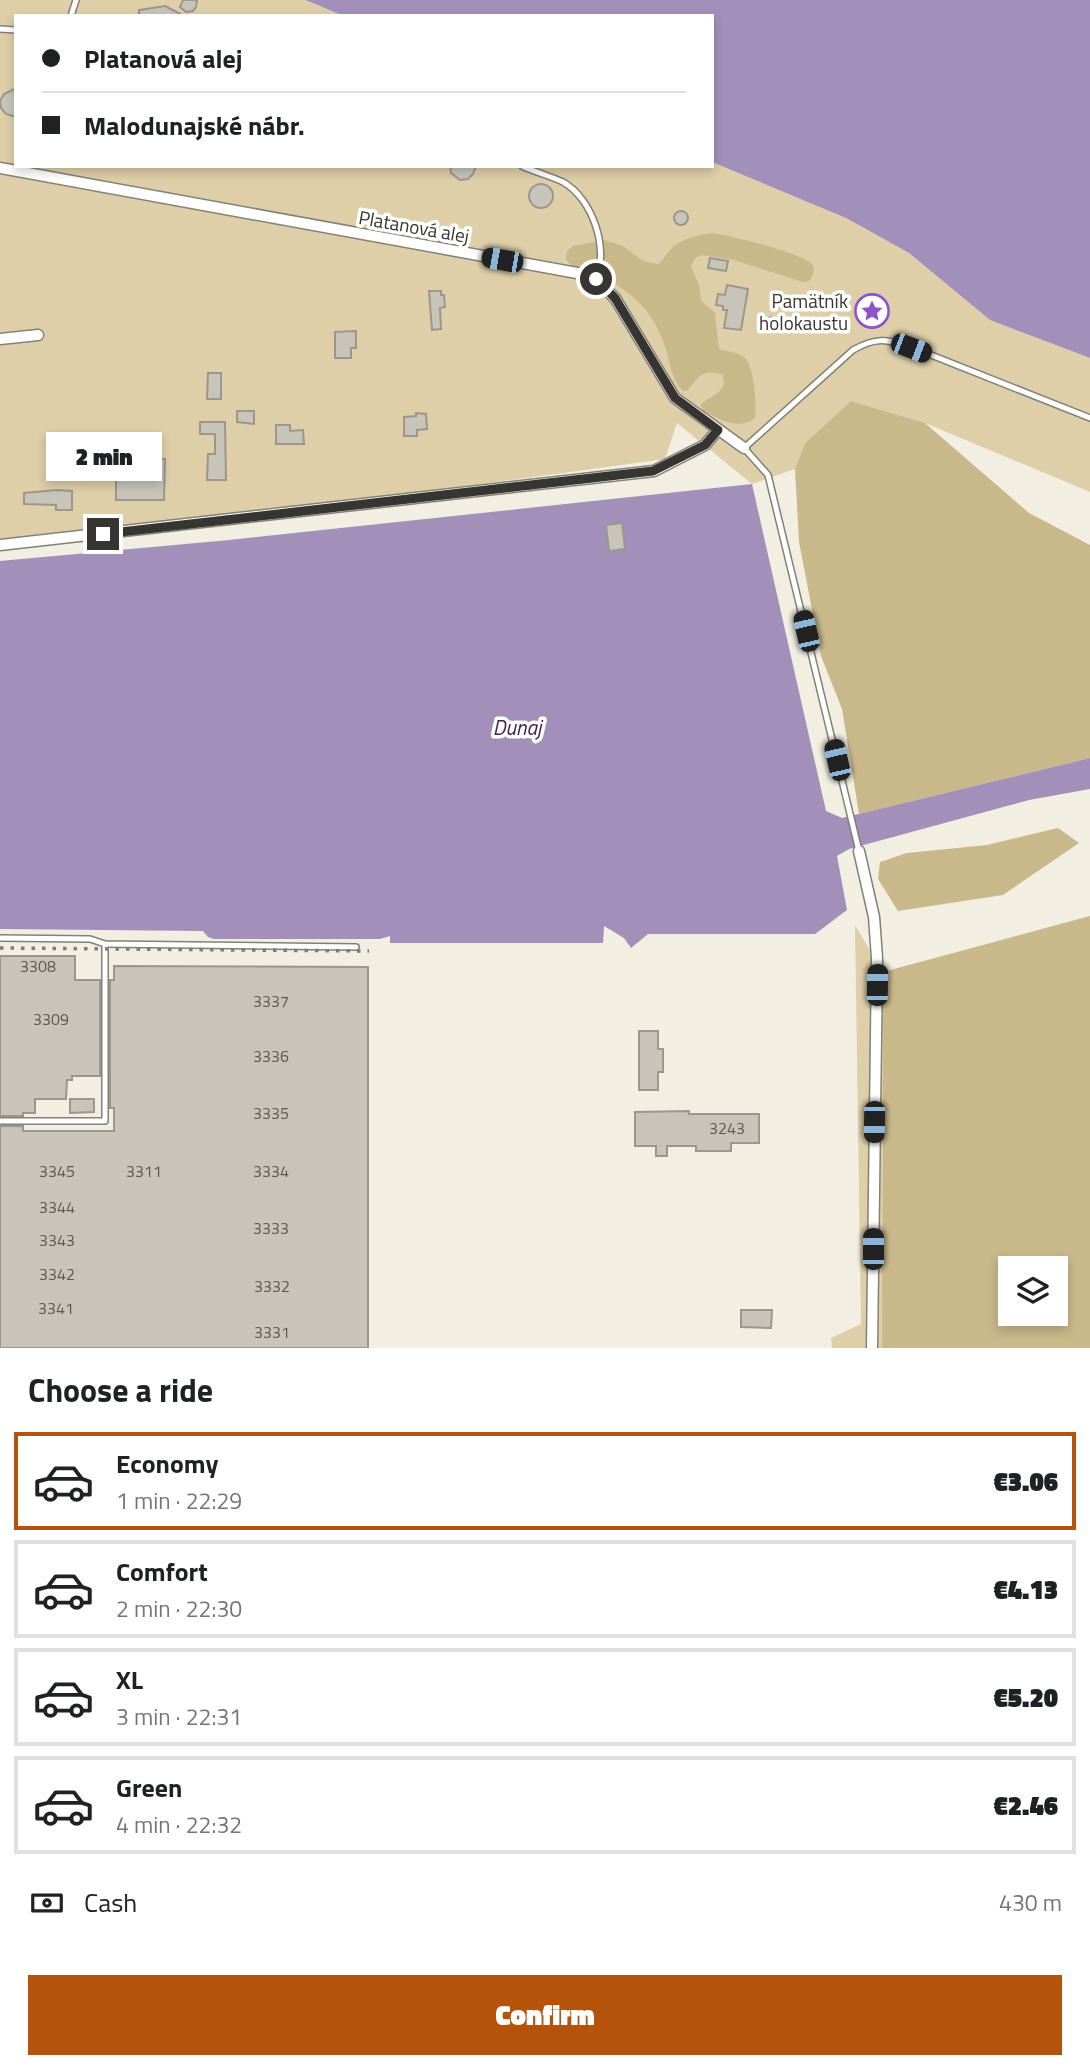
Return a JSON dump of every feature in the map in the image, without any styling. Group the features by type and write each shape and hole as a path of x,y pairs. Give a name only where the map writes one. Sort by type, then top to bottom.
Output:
{"street":[{"name":"Platanová alej","path":"0,168 34,170 596,279"},
{"path":"596,279 615,298 675,398 744,448"},
{"path":"0,339 38,335"},
{"path":"0,545 653,471 705,445 718,430"},
{"path":"859,851 874,917 877,958 872,1348"}],"lane":[{"path":"527,168 564,183 588,209 598,234 601,261 596,279"},
{"path":"859,851 768,475 744,448 853,350 868,341 881,340 911,348 1090,418"},
{"path":"0,938 90,939 105,944 356,947"},
{"path":"0,1121 105,1121 105,944"}],"shaded area":[{"path":"0,0 304,0 339,14 14,14 14,168 714,168 714,163 846,218 909,253 990,320 1090,358 1090,492 925,423 851,401 805,443 795,469 752,484 677,423 665,459 408,494 0,539"},
{"path":"712,233 783,251 808,261 814,268 809,281 803,282 734,260 702,255 695,258 691,266 699,285 701,301 715,313 719,349 742,356 751,369 755,418 742,424 722,420 703,411 701,404 720,391 724,384 723,375 706,373 687,391 683,391 673,376 659,331 644,308 612,282 571,265 566,260 567,251 573,246 604,240 623,246 643,261 658,264 678,243"},
{"path":"851,401 925,423 1029,513 1090,545 1090,758 859,814 842,709 821,656 799,542 795,469 805,443"},
{"path":"1058,828 1079,843 1003,895 898,911 878,879 880,862 907,853 987,845"},
{"path":"1090,916 1090,1348 882,1348 883,972"},
{"path":"855,925 883,972 882,1348 832,1348 831,1338 861,1324"}],"water":[{"path":"305,0 1090,0 1090,358 990,320 909,253 846,218 714,163 714,14 339,14"},
{"name":"Dunaj","path":"752,484 826,811 842,818 1090,758 1090,789 1029,800 849,849 837,856 847,910 815,934 648,934 631,948 624,938 604,926 603,943 390,943 390,936 380,939 214,939 203,931 0,929 0,561 229,540"}],"building":[{"path":"183,0 197,0 193,11 186,12 180,7"},
{"path":"165,6 180,14 139,14 139,10"},
{"path":"14,89 14,116 6,114 1,108 0,101 4,94"},
{"path":"450,168 475,168 468,179 460,180 451,173"},
{"path":"536,184 546,184 553,191 553,201 546,208 536,208 529,201 529,191"},
{"path":"678,211 684,211 688,218 684,225 678,225 674,221 674,215"},
{"path":"710,258 728,261 726,271 708,268"},
{"path":"727,285 748,289 741,330 724,328 727,310 716,305 718,294 725,295"},
{"path":"429,291 441,291 441,295 444,295 445,307 440,308 441,329 432,330"},
{"path":"771,317 778,327 769,332 763,322"},
{"path":"356,331 356,348 351,348 351,358 335,358 335,332"},
{"path":"208,373 221,373 221,399 207,399"},
{"path":"237,411 254,411 254,424 237,422"},
{"path":"416,413 426,414 427,429 417,430 417,436 404,436 404,417 416,416"},
{"path":"200,422 225,422 226,480 207,480 208,454 215,454 215,434 200,434"},
{"path":"276,425 290,425 290,431 303,430 304,444 276,444"},
{"path":"155,459 165,459 164,500 116,500 116,479 131,479 131,465 151,466"},
{"path":"72,491 72,510 56,510 56,505 24,504 24,493"},
{"path":"622,523 625,549 609,551 606,525"},
{"path":"0,956 75,956 75,980 100,980 100,1076 72,1076 72,1080 67,1080 66,1099 35,1099 35,1113 23,1113 23,1116 0,1116"},
{"path":"114,966 368,967 368,1348 0,1348 0,1126 23,1126 23,1131 114,1131 114,1108 110,1108 110,980 114,980"},
{"path":"639,1031 658,1031 658,1049 663,1049 663,1072 658,1072 658,1090 639,1090"},
{"path":"70,1099 94,1099 94,1112 70,1113"},
{"path":"689,1111 689,1114 759,1114 759,1143 731,1143 731,1151 696,1151 696,1146 667,1146 667,1156 656,1156 656,1146 635,1146 635,1112"},
{"path":"741,1310 772,1310 771,1328 741,1327"}],"railway":[{"path":"0,948 369,951"}],"place":[{"name":"Pamätník holokaustu","path":"872,311"}],"route":[{"path":"103,534 653,471 705,445 718,430 675,398 615,298 596,279"}]}
